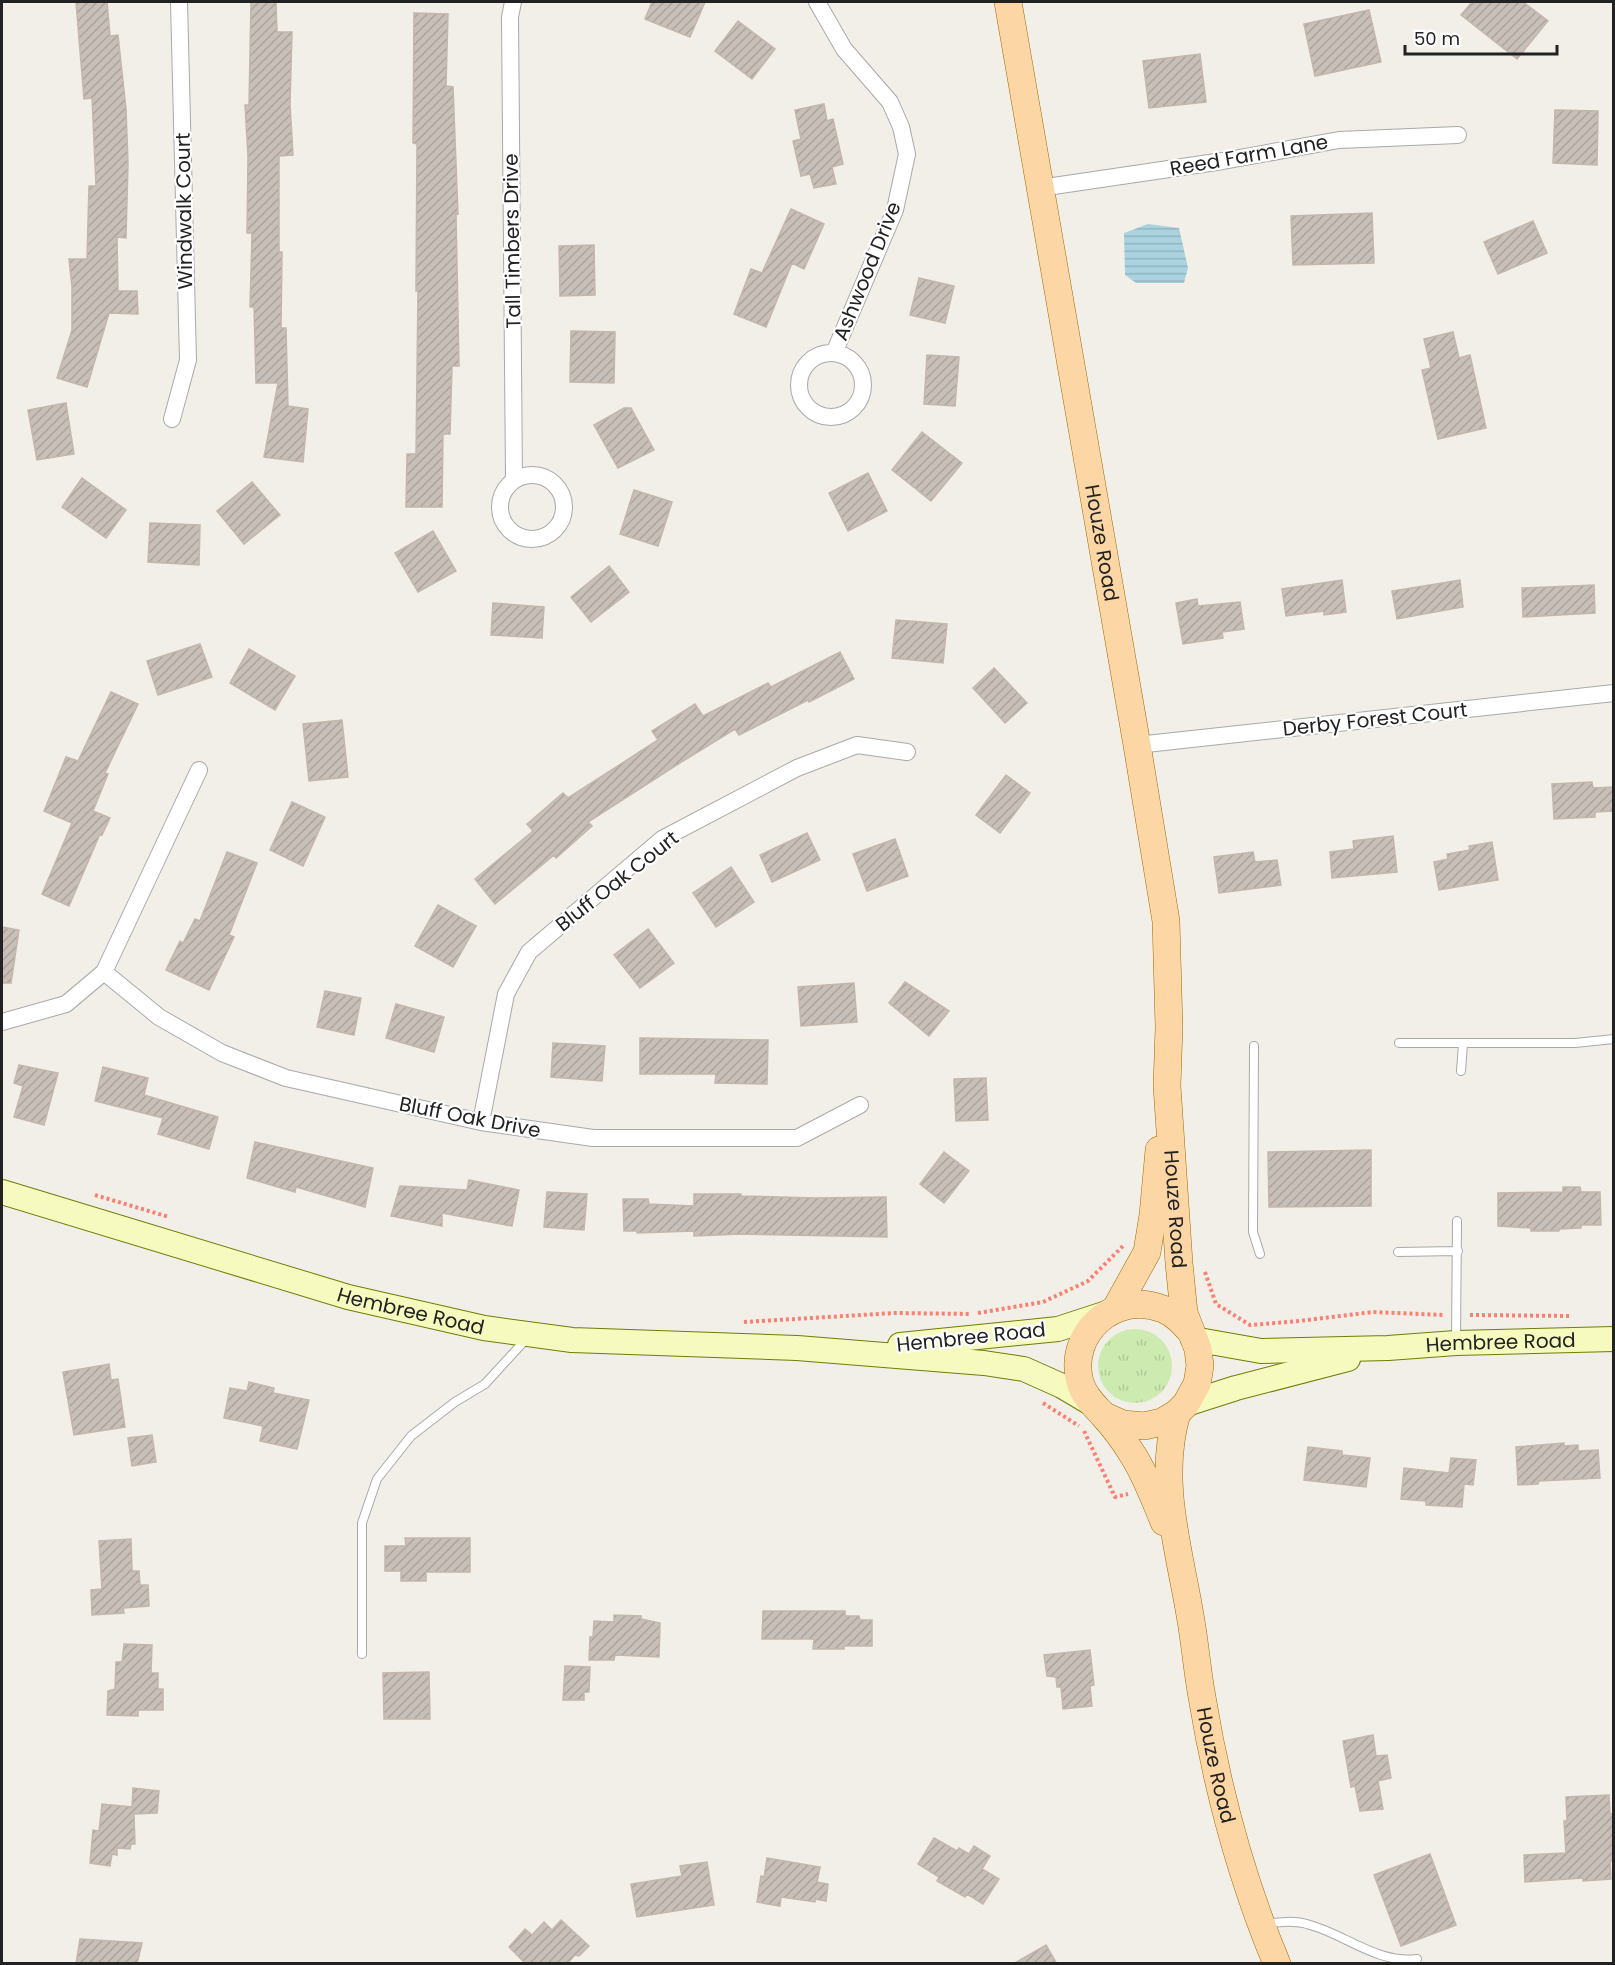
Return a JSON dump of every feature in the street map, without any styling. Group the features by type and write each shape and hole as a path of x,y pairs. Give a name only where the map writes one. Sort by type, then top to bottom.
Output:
{"main road":[{"name":"Houze Road","path":"1008,2 1166,921 1169,1028 1167,1086 1147,1252 1112,1310 1092,1326 1081,1343 1077,1363 1080,1383 1130,1451 1148,1483 1179,1559"},
{"name":"Houze Road","path":"1167,1086 1184,1313 1198,1348 1200,1366 1197,1384 1181,1409 1172,1429 1169,1494 1172,1527 1190,1616 1218,1782 1238,1861 1277,1964"},
{"path":"1112,1310 1147,1305 1164,1309 1179,1319 1192,1335"},
{"path":"1097,1409 1124,1424 1144,1426 1162,1422 1181,1409"}],"street":[{"name":"Windwalk Court","path":"172,419 188,360 179,2"},
{"name":"Tall Timbers Drive","path":"513,2 510,17 514,480"},
{"name":"Ashwood Drive","path":"817,2 844,49 890,102 901,126 907,154 895,210 834,353"},
{"name":"Reed Farm Lane","path":"1040,188 1223,161 1339,140 1458,135"},
{"name":"Derby Forest Court","path":"1137,745 1614,693"},
{"name":"Bluff Oak Court","path":"481,1122 506,994 529,952 662,839 797,768 858,745 907,752"},
{"path":"2,1023 66,1004 104,972 199,770"},
{"name":"Bluff Oak Drive","path":"104,972 159,1017 222,1053 286,1078 481,1122 593,1138 797,1138 860,1105"},
{"name":"Hembree Road","path":"2,1192 348,1297 443,1320 572,1340 706,1343 833,1351 1015,1367 1062,1386 1097,1409"},
{"name":"Hembree Road","path":"833,1351 1058,1329 1112,1310"},
{"name":"Hembree Road","path":"1192,1335 1261,1352 1388,1348 1456,1343 1614,1339"},
{"name":"Hembree Road","path":"1181,1409 1236,1388 1388,1348"}],"lane":[{"path":"1399,1043 1575,1043 1614,1039"},
{"path":"1461,1071 1462,1044"},
{"path":"1254,1046 1253,1232 1260,1254"},
{"path":"1456,1343 1457,1221"},
{"path":"1398,1252 1458,1251"},
{"path":"362,1654 362,1523 377,1479 411,1436 455,1402 485,1384 530,1335"},
{"path":"1260,1924 1284,1921 1310,1925 1389,1957 1417,1959"}],"path":[{"path":"89,1194 175,1219"},
{"path":"733,1322 895,1313 972,1314 1005,1309 1043,1302 1088,1281 1122,1245 1147,1252"},
{"path":"1203,1264 1216,1304 1250,1325 1299,1322 1373,1312 1577,1316"},
{"path":"1005,1309 1008,1335"},
{"path":"1037,1400 1083,1428 1115,1497 1144,1491 1148,1483"}],"green space":[{"path":"1135,1329 1156,1335 1166,1345 1172,1366 1166,1387 1156,1397 1135,1403 1114,1397 1104,1387 1098,1366 1104,1345 1114,1335"}],"water":[{"path":"1148,224 1179,228 1188,268 1184,283 1136,283 1125,275 1124,233"}],"building":[{"path":"76,2 107,2 110,36 118,35 126,109 128,163 126,238 117,237 118,291 137,291 138,314 109,313 87,387 57,378 72,330 72,287 69,259 87,259 89,186 96,186 92,98 84,99"},
{"path":"251,2 276,2 277,32 292,32 290,104 293,155 279,156 279,252 282,252 281,328 286,328 288,406 308,409 303,462 264,457 278,383 256,383 254,307 250,307 252,233 247,233 248,156 245,105 249,105"},
{"path":"652,2 705,2 690,37 645,19"},
{"path":"1472,2 1523,2 1548,21 1517,59 1461,15"},
{"path":"1369,10 1381,62 1315,76 1304,24"},
{"path":"414,13 448,14 446,86 453,87 458,214 456,213 459,366 452,366 450,434 443,434 442,507 406,507 407,454 416,454 418,291 416,291 417,144 413,143"},
{"path":"738,21 775,49 752,79 715,51"},
{"path":"1200,54 1206,102 1149,108 1143,61"},
{"path":"824,104 827,121 833,119 843,164 832,167 836,184 814,188 810,174 801,176 793,141 801,139 795,110"},
{"path":"1555,110 1598,111 1597,165 1553,163"},
{"path":"791,209 824,224 804,269 792,263 766,327 734,314 751,269 762,273"},
{"path":"1372,213 1374,263 1293,265 1291,216"},
{"path":"1533,221 1547,253 1498,274 1484,242"},
{"path":"594,245 595,295 560,296 559,246"},
{"path":"919,278 954,286 945,323 910,315"},
{"path":"571,331 615,332 614,383 570,382"},
{"path":"1453,332 1459,358 1470,355 1486,428 1438,439 1422,370 1431,368 1424,339"},
{"path":"927,355 959,357 955,406 924,404"},
{"path":"66,403 74,454 37,460 28,410"},
{"path":"624,408 631,408 654,450 618,468 594,425"},
{"path":"922,432 962,463 931,501 892,470"},
{"path":"868,473 887,511 848,531 829,493"},
{"path":"82,478 126,510 106,538 62,507"},
{"path":"252,482 280,515 244,544 217,511"},
{"path":"634,490 672,502 658,546 620,534"},
{"path":"150,523 200,525 199,565 148,562"},
{"path":"433,531 456,571 418,592 395,553"},
{"path":"609,566 629,592 591,622 571,597"},
{"path":"1342,580 1346,612 1324,615 1324,611 1286,616 1282,589"},
{"path":"1460,580 1463,607 1397,619 1392,591"},
{"path":"1594,585 1595,613 1523,617 1522,588"},
{"path":"1197,599 1198,606 1240,602 1244,629 1222,632 1223,638 1183,644 1176,603"},
{"path":"493,603 544,607 542,638 491,635"},
{"path":"896,620 947,624 943,663 892,658"},
{"path":"200,644 212,677 158,695 147,661"},
{"path":"249,649 295,676 275,710 230,683"},
{"path":"840,652 854,679 739,735 735,729 675,766 588,822 592,826 556,858 554,855 495,904 475,879 533,831 527,824 563,793 568,798 658,740 652,731 695,704 703,716 768,683 771,687"},
{"path":"994,668 1027,703 1005,723 973,688"},
{"path":"111,692 138,704 105,773 108,774 93,811 110,818 102,835 100,834 69,906 42,894 72,823 44,811 66,757 78,761"},
{"path":"342,720 348,777 309,781 303,724"},
{"path":"1006,775 1030,793 1000,833 976,815"},
{"path":"1592,782 1593,788 1614,787 1614,811 1595,812 1595,817 1554,819 1552,784"},
{"path":"292,802 325,817 303,866 270,850"},
{"path":"807,833 820,860 772,882 760,855"},
{"path":"1393,836 1397,872 1332,878 1330,852 1354,849 1353,841"},
{"path":"895,839 908,876 867,891 853,854"},
{"path":"1492,842 1498,880 1439,890 1434,862 1448,859 1447,854 1470,850 1469,846"},
{"path":"227,852 257,863 229,935 234,937 209,990 166,970 180,941 183,943 195,919 200,921"},
{"path":"1253,852 1255,862 1277,860 1281,885 1219,893 1214,857"},
{"path":"731,867 754,902 716,927 693,893"},
{"path":"438,905 476,926 453,967 415,946"},
{"path":"2,927 19,930 11,983 2,983"},
{"path":"648,929 674,963 640,988 614,955"},
{"path":"905,982 949,1011 929,1036 889,1003"},
{"path":"854,983 857,1022 801,1026 798,987"},
{"path":"325,991 361,998 354,1035 317,1027"},
{"path":"396,1004 444,1017 434,1052 386,1038"},
{"path":"640,1038 768,1040 767,1084 715,1083 716,1074 640,1074"},
{"path":"553,1043 605,1046 602,1081 551,1077"},
{"path":"19,1065 58,1073 44,1125 14,1117 23,1086 14,1083"},
{"path":"103,1067 148,1078 144,1095 218,1117 209,1149 158,1134 163,1118 95,1101"},
{"path":"986,1078 988,1120 956,1121 954,1079"},
{"path":"255,1142 373,1168 365,1207 296,1187 295,1192 247,1178"},
{"path":"1371,1150 1371,1206 1269,1207 1268,1152"},
{"path":"944,1152 969,1171 944,1203 920,1184"},
{"path":"469,1180 519,1190 512,1226 442,1213 442,1226 391,1216 400,1186 467,1190"},
{"path":"1563,1187 1580,1187 1581,1192 1600,1192 1601,1225 1581,1225 1581,1228 1559,1229 1559,1231 1531,1231 1531,1228 1498,1226 1498,1193 1563,1192"},
{"path":"547,1192 587,1194 584,1230 544,1227"},
{"path":"694,1194 815,1198 886,1197 887,1237 741,1234 694,1236 694,1231 637,1233 637,1231 624,1231 623,1199 648,1199 649,1204 694,1206"},
{"path":"109,1364 111,1380 118,1379 125,1427 74,1435 63,1372"},
{"path":"249,1382 274,1388 273,1393 309,1400 297,1449 260,1441 263,1426 224,1418 230,1388 247,1391"},
{"path":"152,1435 156,1462 132,1466 128,1438"},
{"path":"1564,1443 1564,1446 1578,1445 1578,1451 1598,1450 1600,1478 1539,1481 1538,1484 1518,1485 1516,1447"},
{"path":"1308,1447 1342,1451 1342,1455 1370,1458 1366,1487 1304,1480"},
{"path":"1451,1458 1476,1460 1473,1485 1464,1484 1462,1507 1426,1505 1426,1501 1401,1499 1404,1468 1449,1473"},
{"path":"405,1538 470,1538 470,1572 426,1572 426,1581 401,1581 401,1571 385,1571 385,1546 406,1546"},
{"path":"131,1539 132,1571 139,1571 140,1585 148,1585 149,1606 123,1608 124,1613 92,1615 91,1590 102,1589 99,1541"},
{"path":"763,1611 845,1611 845,1616 859,1616 860,1620 872,1620 872,1646 813,1649 814,1639 762,1639"},
{"path":"614,1615 641,1616 641,1619 660,1623 659,1657 615,1655 614,1660 589,1660 590,1637 593,1637 594,1621 614,1622"},
{"path":"124,1644 152,1645 151,1673 158,1673 158,1689 163,1689 163,1710 138,1710 138,1716 107,1715 108,1691 115,1689 116,1662 122,1662"},
{"path":"1090,1650 1094,1685 1090,1686 1092,1706 1063,1709 1061,1687 1057,1687 1056,1677 1047,1676 1044,1655"},
{"path":"565,1666 590,1667 589,1692 584,1692 584,1700 563,1700"},
{"path":"429,1672 430,1719 384,1719 383,1673"},
{"path":"1373,1735 1376,1756 1387,1755 1391,1778 1378,1781 1383,1809 1360,1811 1355,1786 1351,1787 1343,1741"},
{"path":"133,1788 159,1791 157,1813 134,1814 135,1844 131,1844 130,1849 117,1848 117,1855 112,1854 110,1866 90,1863 93,1830 99,1831 102,1804 132,1807"},
{"path":"1609,1795 1610,1814 1614,1814 1613,1861 1610,1861 1611,1879 1583,1881 1583,1878 1525,1882 1524,1855 1566,1853 1564,1821 1567,1821 1566,1797"},
{"path":"934,1838 957,1851 959,1848 969,1854 974,1846 990,1856 982,1869 999,1879 983,1904 937,1881 939,1877 918,1864"},
{"path":"1430,1854 1456,1925 1401,1946 1374,1875"},
{"path":"767,1858 820,1867 817,1882 828,1884 826,1901 815,1899 815,1902 781,1897 780,1906 757,1902 761,1876 764,1877"},
{"path":"707,1862 714,1905 637,1917 631,1884 682,1876 680,1866"},
{"path":"561,1920 589,1946 579,1956 575,1955 567,1964 526,1964 509,1947 525,1929 532,1935 544,1922 552,1930"},
{"path":"80,1939 142,1943 137,1964 76,1964"},
{"path":"1046,1945 1057,1964 1013,1964"}]}
